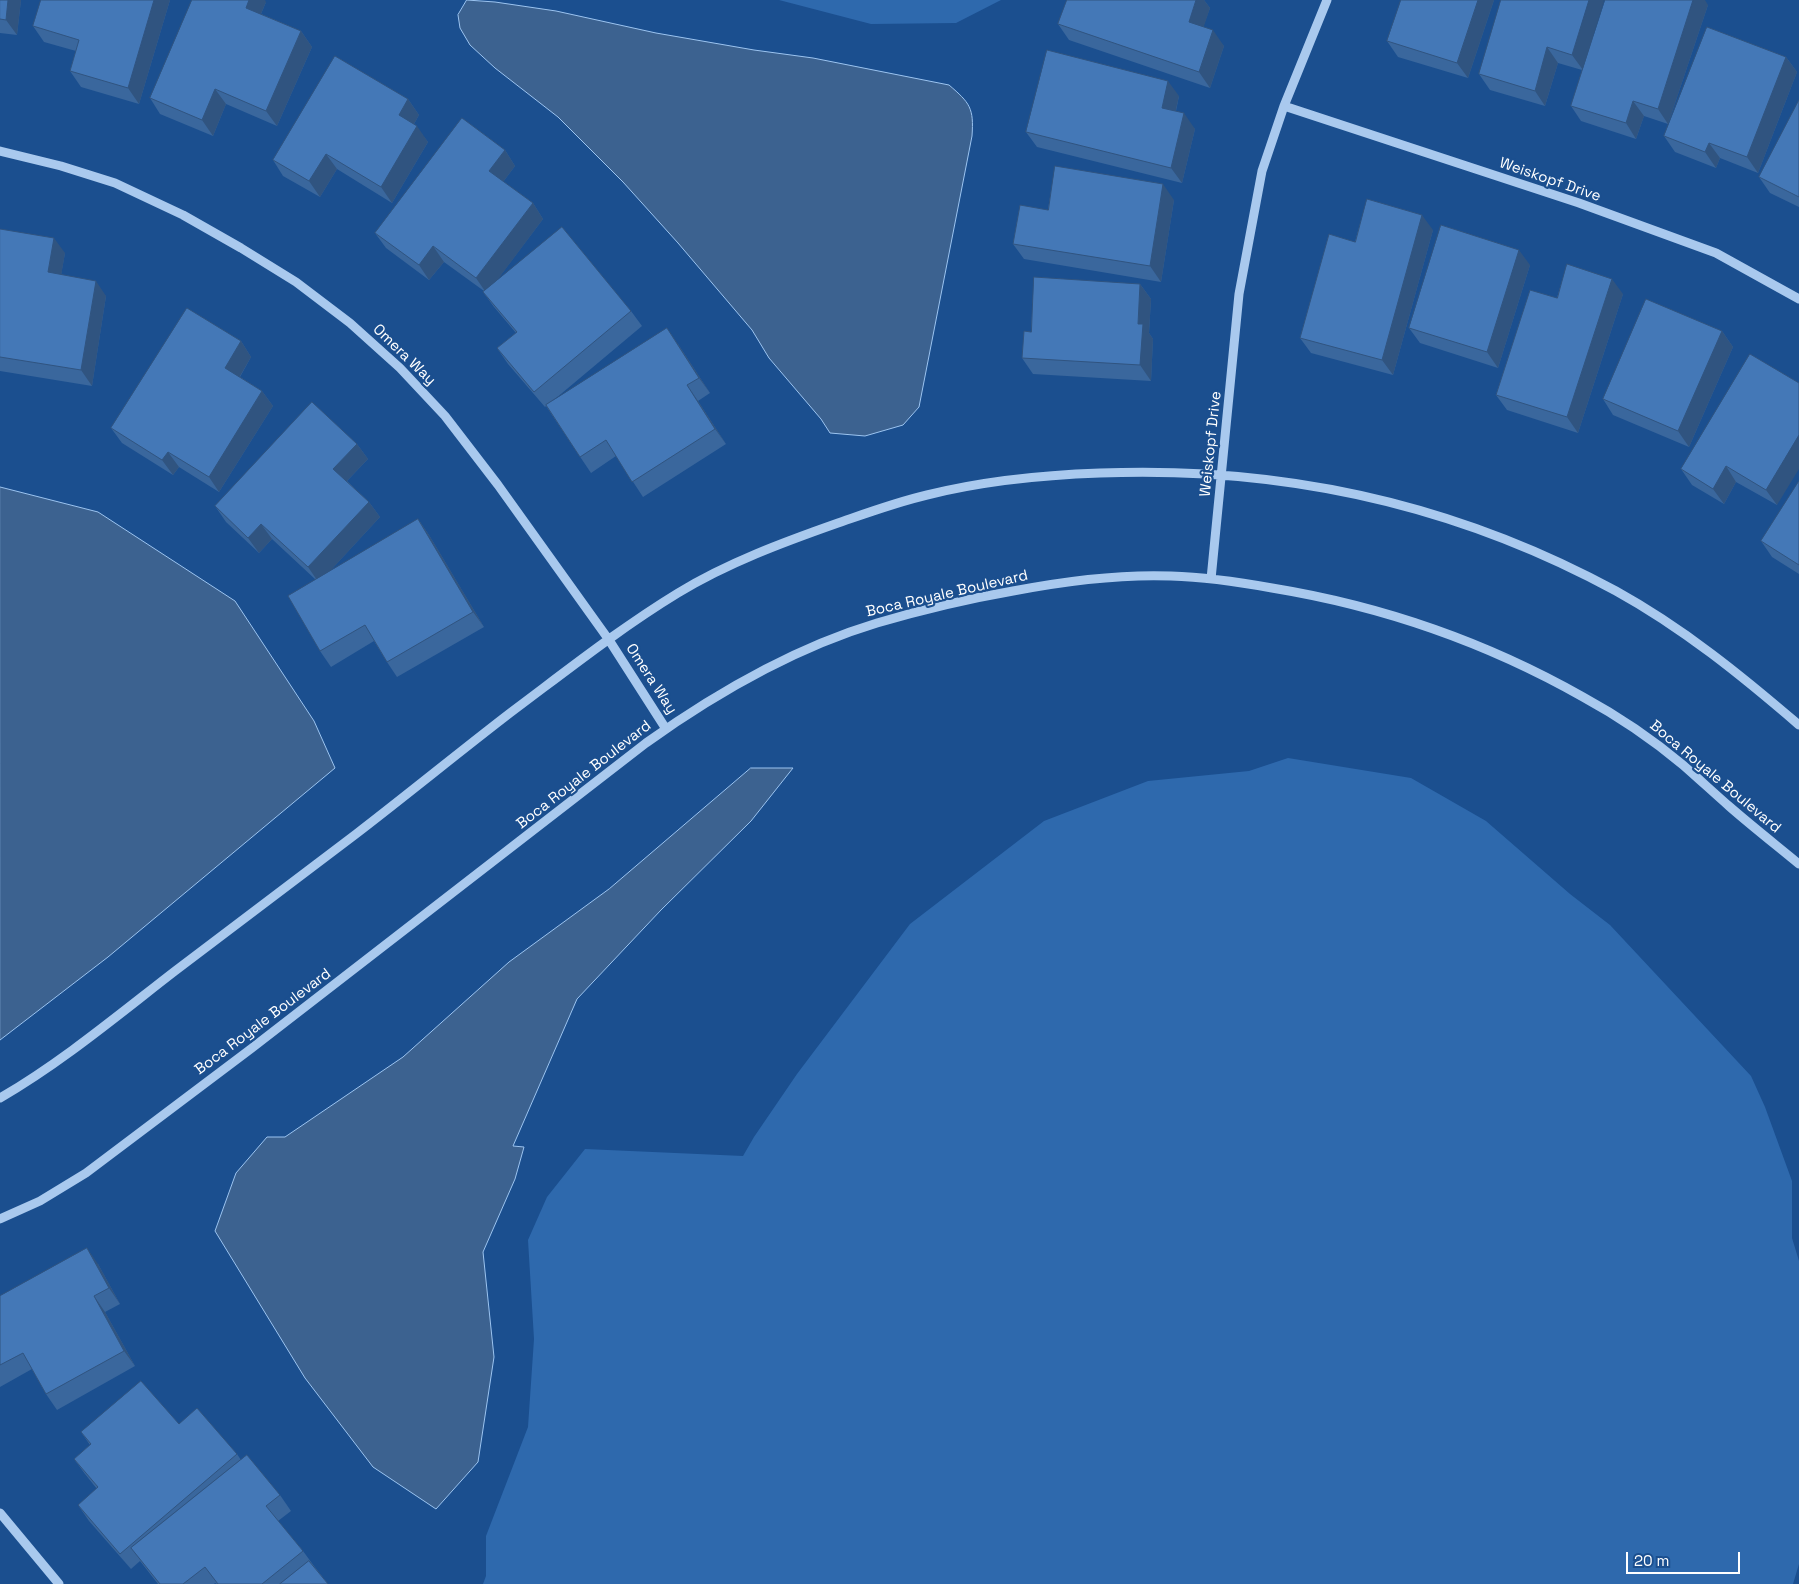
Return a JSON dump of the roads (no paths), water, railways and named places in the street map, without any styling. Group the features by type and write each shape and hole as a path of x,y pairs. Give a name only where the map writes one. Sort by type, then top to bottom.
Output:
{"street":[{"name":"Weiskopf Drive","path":"1211,580 1239,294 1262,171 1284,106 1327,0"},
{"name":"Weiskopf Drive","path":"1284,106 1579,203 1716,253 1799,298"},
{"name":"Omera Way","path":"0,151 61,166 115,183 183,214 296,282 350,323 400,368 445,416 498,485 609,640 666,729"},
{"path":"0,1098 38,1075 95,1032 353,836 442,764 609,640 682,591 738,562 796,538 926,495 1029,477 1137,472 1257,477 1314,486 1424,510 1554,560 1617,592 1662,619 1748,682 1799,725"},
{"name":"Boca Royale Boulevard","path":"0,1219 40,1201 86,1173 252,1048 666,729 726,691 772,666 823,643 875,623 988,595 1047,584 1109,577 1172,576 1240,583 1319,596 1379,611 1454,635 1525,667 1583,697 1636,730 1681,763 1731,808 1799,864"},
{"path":"0,1513 59,1584"}]}
